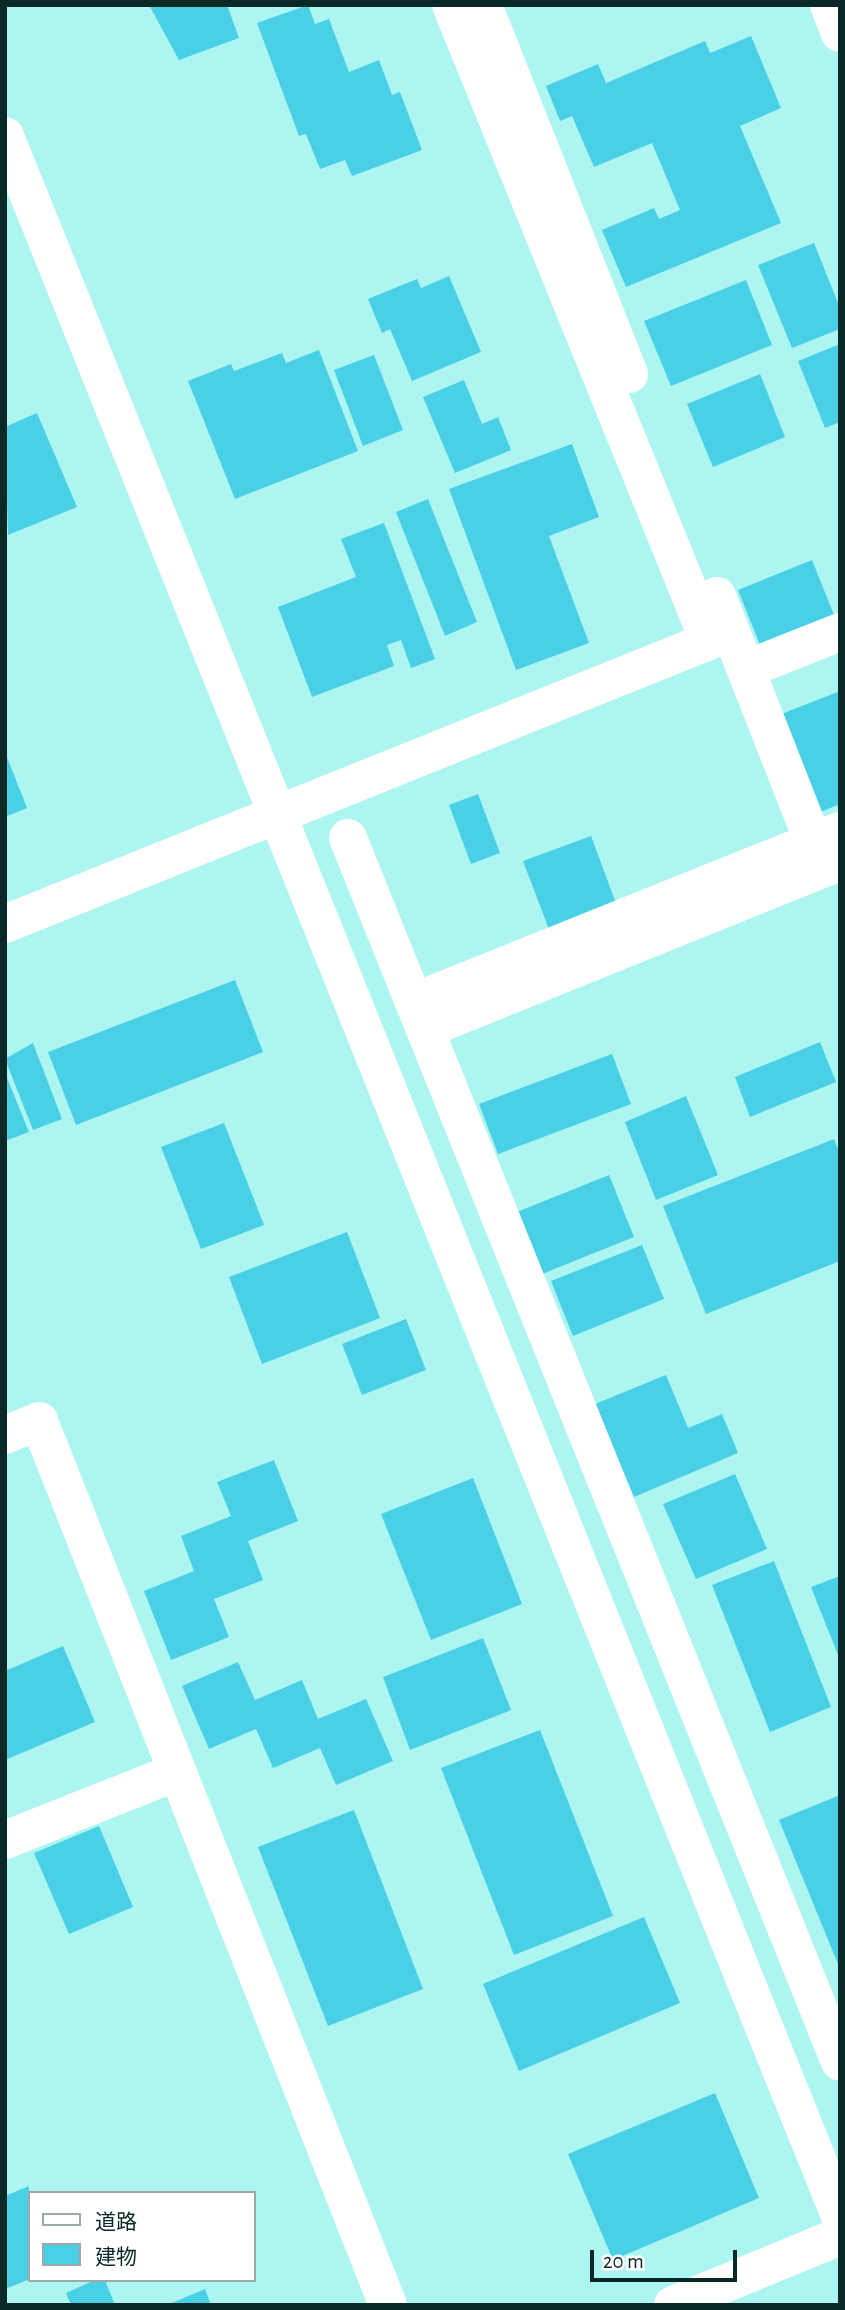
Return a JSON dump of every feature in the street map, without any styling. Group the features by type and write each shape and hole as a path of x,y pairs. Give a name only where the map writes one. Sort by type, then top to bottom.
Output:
{"street":[{"path":"5,924 278,818 709,641 451,5"},
{"path":"420,1016 833,856 483,5"},
{"path":"829,5 840,33"},
{"path":"5,136 840,2216"},
{"path":"767,661 840,632"},
{"path":"348,838 840,2062"},
{"path":"5,1435 39,1422 388,2305"},
{"path":"5,1840 177,1772"},
{"path":"673,2305 840,2236"}],"building":[{"path":"149,5 227,5 239,38 179,60"},
{"path":"308,5 315,24 329,19 349,72 379,60 392,95 400,92 422,150 352,176 345,160 320,169 306,134 299,136 257,23"},
{"path":"751,36 781,108 740,126 781,223 626,287 602,230 654,208 659,219 680,210 652,143 594,167 572,116 560,121 546,86 598,64 606,83 705,41 710,53"},
{"path":"814,243 840,308 840,329 792,348 758,265"},
{"path":"449,276 481,352 412,381 390,329 382,333 368,299 417,279 421,288"},
{"path":"746,280 772,345 671,386 644,321"},
{"path":"840,344 840,422 825,428 798,361"},
{"path":"319,350 358,451 235,499 188,381 231,364 234,371 282,353 286,363"},
{"path":"374,355 403,430 363,446 334,370"},
{"path":"760,374 785,437 713,467 687,404"},
{"path":"464,380 482,424 498,417 511,450 455,473 423,397"},
{"path":"37,413 77,507 8,535 5,427"},
{"path":"572,444 599,517 549,536 589,643 516,670 449,489"},
{"path":"428,499 477,622 445,636 396,512"},
{"path":"384,523 435,659 411,668 401,640 387,645 394,666 312,697 278,607 356,577 341,539"},
{"path":"812,560 834,615 760,645 738,590"},
{"path":"840,691 840,804 818,813 779,715"},
{"path":"5,752 27,808 5,817"},
{"path":"478,794 500,853 471,864 449,805"},
{"path":"591,836 617,906 550,932 523,861"},
{"path":"235,980 263,1052 76,1125 48,1052"},
{"path":"820,1042 836,1082 750,1117 735,1077"},
{"path":"33,1043 62,1119 33,1130 5,1059"},
{"path":"612,1054 631,1104 498,1154 479,1104"},
{"path":"5,1073 29,1132 5,1141"},
{"path":"686,1096 718,1175 656,1200 625,1122"},
{"path":"224,1123 264,1225 201,1249 161,1147"},
{"path":"834,1139 840,1154 840,1261 706,1314 663,1206"},
{"path":"609,1175 634,1237 542,1274 517,1212"},
{"path":"347,1232 380,1318 262,1364 229,1277"},
{"path":"642,1245 664,1299 573,1336 551,1281"},
{"path":"406,1319 426,1370 362,1395 342,1344"},
{"path":"666,1375 688,1428 722,1414 738,1453 634,1497 595,1404"},
{"path":"274,1460 298,1521 248,1541 263,1580 214,1599 229,1637 171,1660 144,1591 194,1571 181,1536 231,1516 217,1482"},
{"path":"735,1474 767,1549 696,1579 663,1504"},
{"path":"473,1478 522,1604 431,1640 381,1514"},
{"path":"774,1561 831,1707 770,1732 712,1585"},
{"path":"840,1576 840,1660 811,1587"},
{"path":"483,1638 511,1710 410,1750 383,1677"},
{"path":"63,1646 95,1722 5,1760 5,1671"},
{"path":"238,1662 255,1700 302,1680 318,1719 366,1699 393,1761 336,1785 320,1748 273,1768 256,1729 209,1749 182,1686"},
{"path":"540,1730 613,1916 514,1955 441,1768"},
{"path":"840,1795 840,1969 779,1820"},
{"path":"354,1810 423,1989 328,2026 258,1847"},
{"path":"99,1826 133,1907 69,1934 34,1853"},
{"path":"644,1917 680,2003 519,2071 483,1984"},
{"path":"715,2093 759,2198 613,2260 568,2154"},
{"path":"29,2186 28,2280 5,2289 5,2196"},
{"path":"91,2282 106,2282 115,2305 71,2305 66,2293"},
{"path":"205,2289 211,2305 167,2305"}]}
